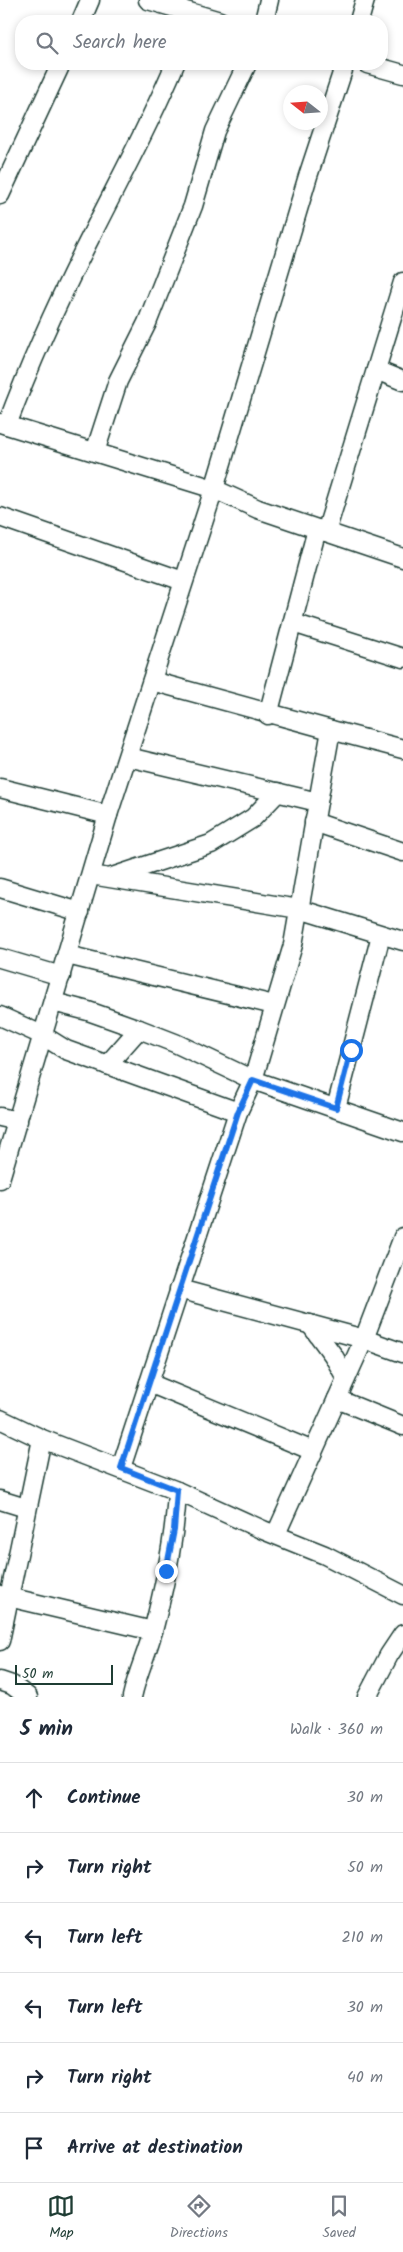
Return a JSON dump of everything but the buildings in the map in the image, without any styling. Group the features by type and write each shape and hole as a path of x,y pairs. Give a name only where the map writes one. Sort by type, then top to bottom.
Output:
{"street":[{"path":"83,15 90,0"},
{"path":"148,0 195,12"},
{"path":"265,15 269,0"},
{"path":"361,15 365,0"},
{"path":"0,194 59,70"},
{"path":"172,70 122,178 90,238 32,358 3,424 214,490 258,509 403,558"},
{"path":"95,452 118,381 147,323 187,223 215,131 244,70"},
{"path":"0,1179 80,912 99,877 108,814 214,490 308,176 343,70"},
{"path":"388,70 403,74"},
{"path":"268,715 293,623 403,282"},
{"path":"376,370 403,381"},
{"path":"0,517 183,581"},
{"path":"293,623 403,658"},
{"path":"152,682 268,715 403,749"},
{"path":"121,1468 238,1112 253,1080 293,945 331,730"},
{"path":"128,757 318,802"},
{"path":"0,788 108,814"},
{"path":"99,877 210,844 253,818 278,792"},
{"path":"314,822 403,852"},
{"path":"99,877 299,909 403,941"},
{"path":"0,888 80,912"},
{"path":"336,1108 381,935"},
{"path":"67,955 274,1005"},
{"path":"0,958 61,976"},
{"path":"53,1002 88,1011 139,1029 175,1043 253,1080 403,1132"},
{"path":"0,1016 42,1035 66,1050 238,1112"},
{"path":"106,1065 139,1029"},
{"path":"0,1117 18,1121"},
{"path":"276,1534 364,1339 403,1237"},
{"path":"179,1289 364,1339 403,1353"},
{"path":"310,1324 333,1355 346,1378"},
{"path":"149,1383 313,1451"},
{"path":"337,1399 403,1426"},
{"path":"0,1419 42,1439 177,1490 325,1555 403,1595"},
{"path":"0,1641 5,1596 42,1439"},
{"path":"132,1697 153,1631 171,1546 177,1490"},
{"path":"0,1500 26,1508"},
{"path":"5,1596 153,1631"},
{"path":"367,1697 389,1655 403,1634"},
{"path":"0,1681 12,1685 28,1697"}],"route":[{"path":"166,1571 174,1530 177,1490 121,1468 238,1112 253,1080 336,1108 351,1050"}]}
